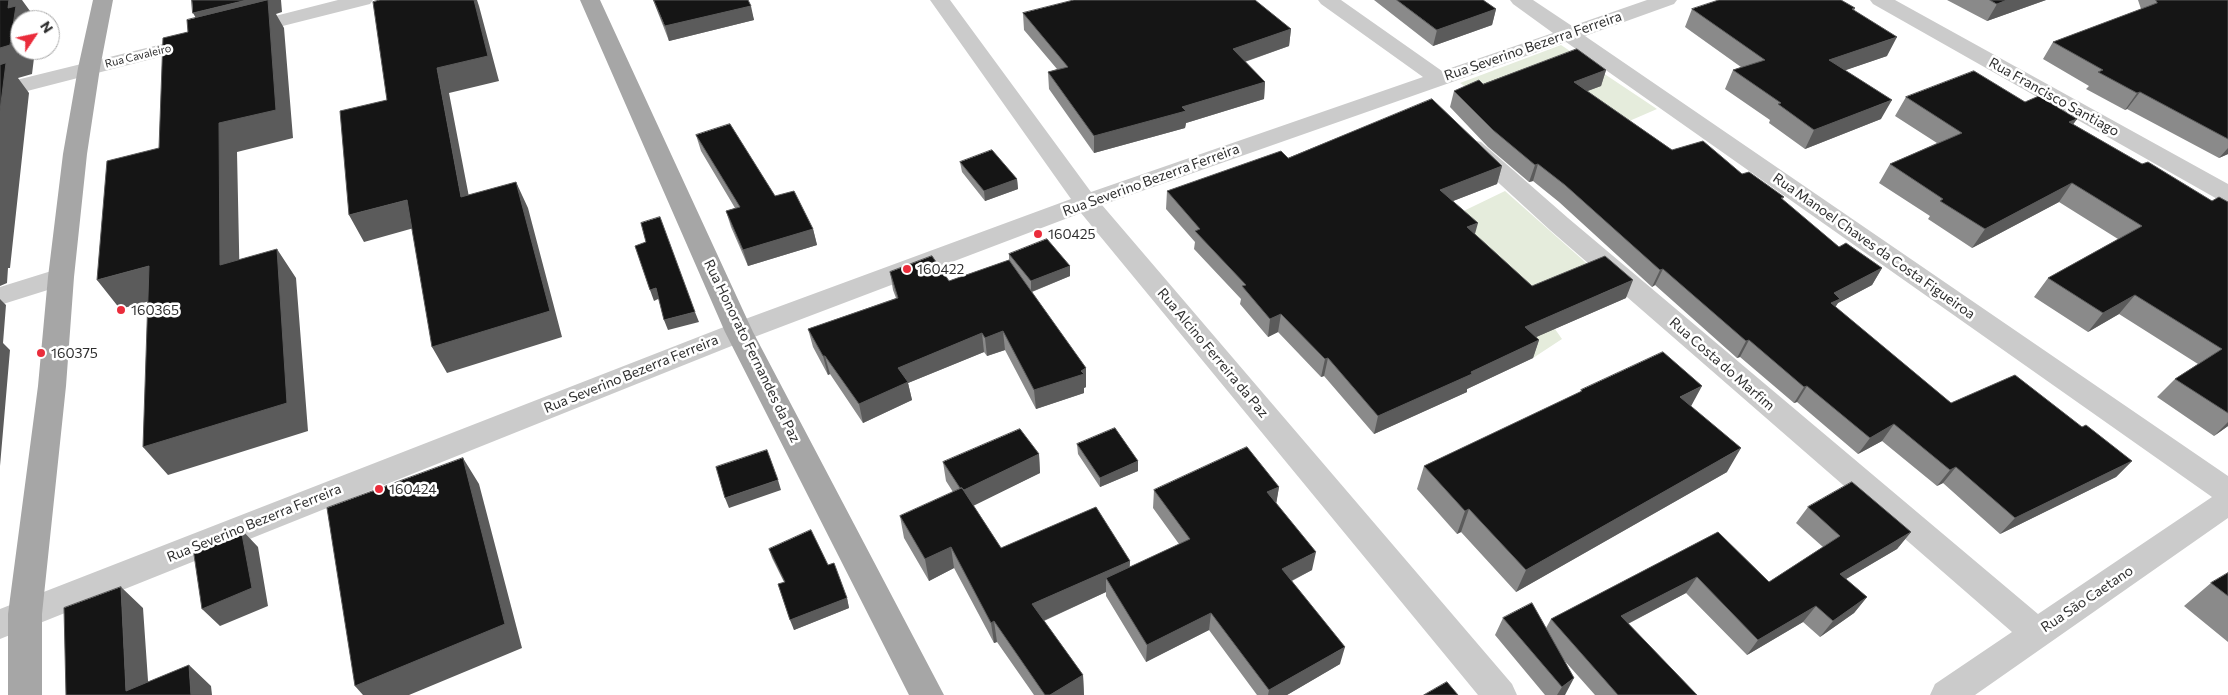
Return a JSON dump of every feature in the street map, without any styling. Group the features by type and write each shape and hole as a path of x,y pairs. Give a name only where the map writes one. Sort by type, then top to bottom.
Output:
{"main road":[{"path":"25,695 12,619 52,386 61,277 75,154 89,68 103,0"},
{"name":"Rua Honorato Fernandes da Paz","path":"590,0 739,332 927,695"}],"street":[{"name":"Rua Cavaleiro","path":"0,91 363,0"},
{"name":"Rua Alcino Ferreira da Paz","path":"940,0 1086,202 1500,695"},
{"path":"1328,0 1426,83 1433,107"},
{"name":"Rua Manoel Chaves da Costa Figueiroa","path":"1520,0 2228,492"},
{"name":"Rua Severino Bezerra Ferreira","path":"12,619 739,332 1086,202 1667,0"},
{"name":"Rua Francisco Santiago","path":"1880,0 2228,194"},
{"name":"Rua Costa do Marfim","path":"1453,127 1479,153 1559,224 2037,633"},
{"path":"0,296 61,277"},
{"name":"Rua São Caetano","path":"1947,695 2228,502"}],"green space":[{"path":"1561,45 1657,109 1560,151 1460,83"},
{"path":"1505,191 1593,269 1531,295 1562,339 1533,358 1447,219"}],"building":[{"path":"0,0 9,0 8,8 16,6 15,10 10,10 10,45 0,48"},
{"path":"192,0 247,0 193,13"},
{"path":"268,0 276,110 219,123 220,265 277,249 287,403 143,447 149,266 97,280 107,161 159,148 163,38 188,32 187,20"},
{"path":"380,0 474,0 488,56 437,68 461,197 516,182 550,311 432,347 407,200 349,215 340,111 387,100 373,2"},
{"path":"654,0 748,0 751,6 665,26"},
{"path":"1074,0 1255,0 1291,29 1233,49 1265,82 1182,107 1186,111 1094,136 1048,72 1068,67 1023,13"},
{"path":"1397,0 1483,0 1496,9 1437,30"},
{"path":"1719,0 1841,0 1855,8 1852,9 1897,37 1829,60 1892,100 1814,130 1778,104 1781,103 1733,70 1765,60 1692,9"},
{"path":"1990,0 2007,0 1997,4"},
{"path":"2156,0 2228,0 2228,139 2098,72 2103,70 2053,42 2157,3"},
{"path":"1577,49 1606,70 1574,82 1672,150 1703,141 1742,174 1749,172 1784,197 1781,198 1839,247 1846,243 1882,268 1834,293 1840,299 1831,303 1951,403 2015,375 2082,427 2086,425 2132,461 2015,518 1956,467 1950,470 1894,424 1870,438 1807,386 1804,387 1749,340 1746,341 1663,269 1660,270 1565,185 1538,164 1535,165 1493,130 1454,91 1479,80 1483,84"},
{"path":"6,63 0,111 0,65"},
{"path":"1974,71 2025,102 2039,96 2077,119 2069,122 2142,164 2148,162 2212,201 2219,197 2228,202 2228,413 2175,379 2222,349 2135,295 2103,313 2048,278 2142,226 2072,183 1985,229 1940,201 1943,199 1890,164 1962,133 1906,97"},
{"path":"1432,99 1502,166 1440,190 1478,223 1467,227 1532,286 1605,256 1633,280 1525,327 1539,340 1471,372 1472,374 1378,416 1328,358 1325,359 1281,314 1270,319 1242,286 1246,285 1195,231 1200,229 1167,191 1281,151 1288,158"},
{"path":"730,124 775,196 794,191 813,229 743,250 726,211 740,207 696,135"},
{"path":"992,150 1017,179 984,191 960,162"},
{"path":"660,217 695,312 664,320 656,288 650,290 635,246 646,242 641,223"},
{"path":"1047,239 1070,266 1031,281 1009,254"},
{"path":"932,256 949,281 1009,260 1086,368 1081,371 1084,374 1034,390 1003,331 985,338 982,333 898,368 908,382 859,404 825,356 823,356 808,329 898,298 890,272"},
{"path":"1663,352 1702,386 1680,397 1741,448 1526,570 1469,509 1465,511 1424,466 1581,390"},
{"path":"1115,428 1138,461 1100,478 1077,444"},
{"path":"1020,429 1039,454 964,490 960,488 943,462"},
{"path":"1247,447 1279,487 1267,492 1316,552 1282,569 1345,647 1269,690 1211,613 1147,645 1106,578 1190,539 1154,490"},
{"path":"767,450 778,480 725,498 716,467"},
{"path":"463,458 505,624 355,686 327,508"},
{"path":"1852,482 1911,532 1840,574 1867,597 1833,621 1816,606 1758,640 1697,577 1621,616 1697,695 1618,695 1551,619 1718,532 1769,582 1840,536 1808,507"},
{"path":"962,488 1001,548 1096,507 1130,561 1032,604 1083,675 1050,695 1045,695 994,621 991,623 951,547 925,559 900,516"},
{"path":"241,529 252,588 202,609 193,548"},
{"path":"811,530 828,565 834,563 847,598 790,620 778,584 785,582 769,549"},
{"path":"2228,573 2228,596 2211,583"},
{"path":"121,587 126,691 189,665 191,695 66,695 64,608"},
{"path":"1532,603 1574,678 1562,687 1503,618"},
{"path":"1447,682 1458,695 1424,695"}],"place":[{"name":"160425","path":"1038,234"},
{"name":"160422","path":"907,269"},
{"name":"160365","path":"121,310"},
{"name":"160375","path":"41,353"},
{"name":"160424","path":"379,489"}]}
